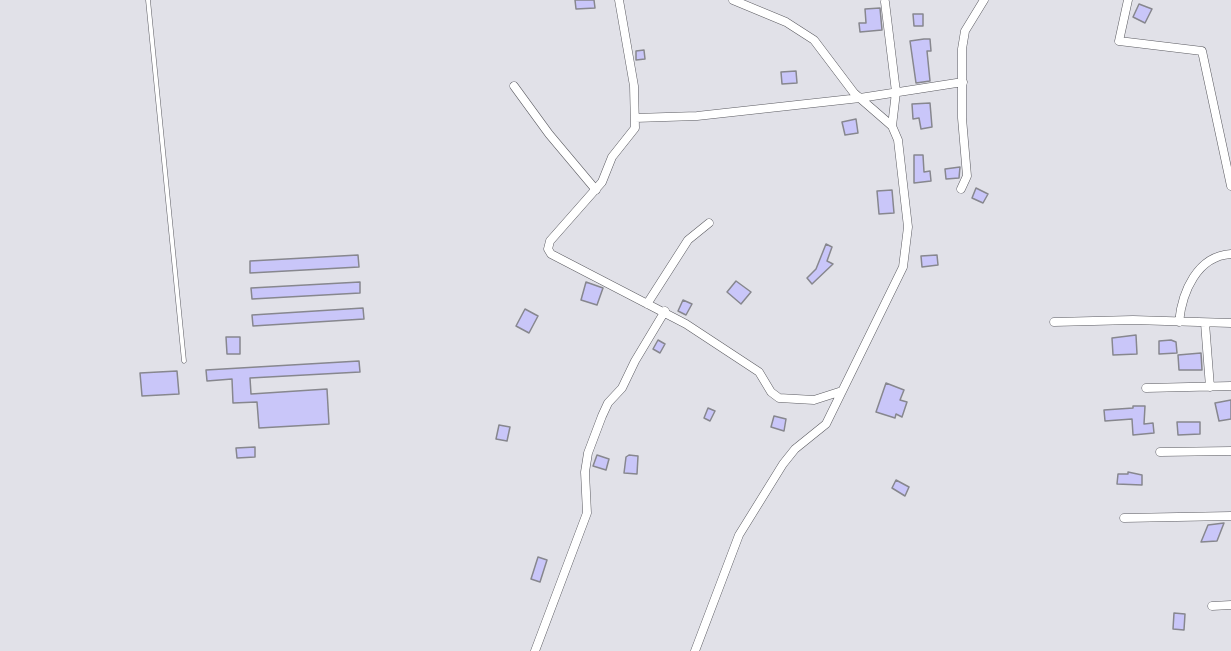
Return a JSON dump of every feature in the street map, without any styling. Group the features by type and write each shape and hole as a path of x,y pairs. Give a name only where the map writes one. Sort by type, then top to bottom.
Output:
{"street":[{"path":"620,0 634,86 634,128 612,157 602,182 550,241 548,249 556,257 647,304 666,311 759,372 771,392 779,398 814,400 842,392"},
{"path":"694,651 726,565 760,498 795,450 826,424 903,267 908,227 898,140 892,126 860,99 814,40 786,22 733,0"},
{"path":"961,189 967,176 963,142 965,31 984,0"},
{"path":"1128,0 1119,41 1202,51 1231,186"},
{"path":"885,2 896,92 892,126"},
{"path":"635,118 697,116 860,99 963,82"},
{"path":"514,86 549,134 596,190"},
{"path":"1222,148 1231,148"},
{"path":"647,304 688,240 709,223"},
{"path":"1179,322 1181,304 1188,286 1205,264 1215,256 1231,254"},
{"path":"535,651 587,513 585,472 588,453 602,416 608,403 622,388 639,352 666,311"},
{"path":"1054,322 1133,320 1231,323"},
{"path":"1205,323 1210,387"},
{"path":"1146,388 1231,386"},
{"path":"1160,453 1231,451"},
{"path":"1124,518 1231,516"},
{"path":"1212,606 1231,605"}],"lane":[{"path":"148,0 184,361"}],"building":[{"path":"575,0 594,0 595,8 576,9"},
{"path":"1139,4 1152,9 1145,23 1133,17"},
{"path":"880,8 882,30 860,32 859,23 866,23 865,9"},
{"path":"913,14 923,14 923,26 914,26"},
{"path":"930,39 931,51 927,51 930,81 916,83 910,41"},
{"path":"644,50 645,59 636,60 636,51"},
{"path":"796,71 797,83 782,84 781,72"},
{"path":"930,103 932,127 921,129 919,118 913,119 912,104"},
{"path":"856,119 858,133 845,135 842,122"},
{"path":"914,155 923,155 924,172 930,171 931,181 914,183"},
{"path":"960,167 959,178 946,179 945,169"},
{"path":"976,188 988,194 983,203 972,198"},
{"path":"892,190 894,213 879,214 877,191"},
{"path":"826,244 832,247 827,261 833,264 812,284 807,278 816,269"},
{"path":"358,255 359,267 250,273 250,261"},
{"path":"937,255 938,265 922,267 921,256"},
{"path":"736,281 751,292 741,304 727,292"},
{"path":"360,282 360,293 252,299 251,288"},
{"path":"586,282 603,288 597,305 581,300"},
{"path":"683,300 692,304 686,315 678,311"},
{"path":"363,308 364,319 253,326 252,315"},
{"path":"525,309 538,316 529,333 516,326"},
{"path":"1136,335 1137,354 1113,355 1112,338"},
{"path":"226,337 240,337 240,354 227,354"},
{"path":"658,340 665,344 660,353 653,349"},
{"path":"1159,341 1176,342 1177,353 1159,354"},
{"path":"1201,353 1202,370 1179,370 1178,355"},
{"path":"359,361 360,372 250,378 251,394 327,389 329,424 259,428 257,402 233,403 232,379 207,381 206,370"},
{"path":"177,371 179,394 142,396 140,373"},
{"path":"886,383 904,390 900,400 907,402 902,417 896,414 895,418 876,412"},
{"path":"1231,400 1231,419 1219,421 1215,403"},
{"path":"1133,406 1145,406 1144,424 1153,423 1154,433 1133,435 1132,419 1105,421 1104,410 1133,408"},
{"path":"708,408 715,411 710,421 704,418"},
{"path":"774,416 786,419 784,431 771,427"},
{"path":"1177,422 1200,422 1200,434 1178,435"},
{"path":"499,425 510,427 507,441 496,439"},
{"path":"255,447 255,457 237,458 236,448"},
{"path":"597,455 609,459 606,470 593,466"},
{"path":"638,456 637,474 624,473 626,457"},
{"path":"1128,472 1142,475 1142,485 1117,484 1118,474 1128,474"},
{"path":"896,480 909,487 905,496 892,488"},
{"path":"1224,523 1217,541 1201,542 1208,525"},
{"path":"538,557 547,560 540,582 531,579"},
{"path":"1174,613 1185,614 1184,630 1173,629"}]}
